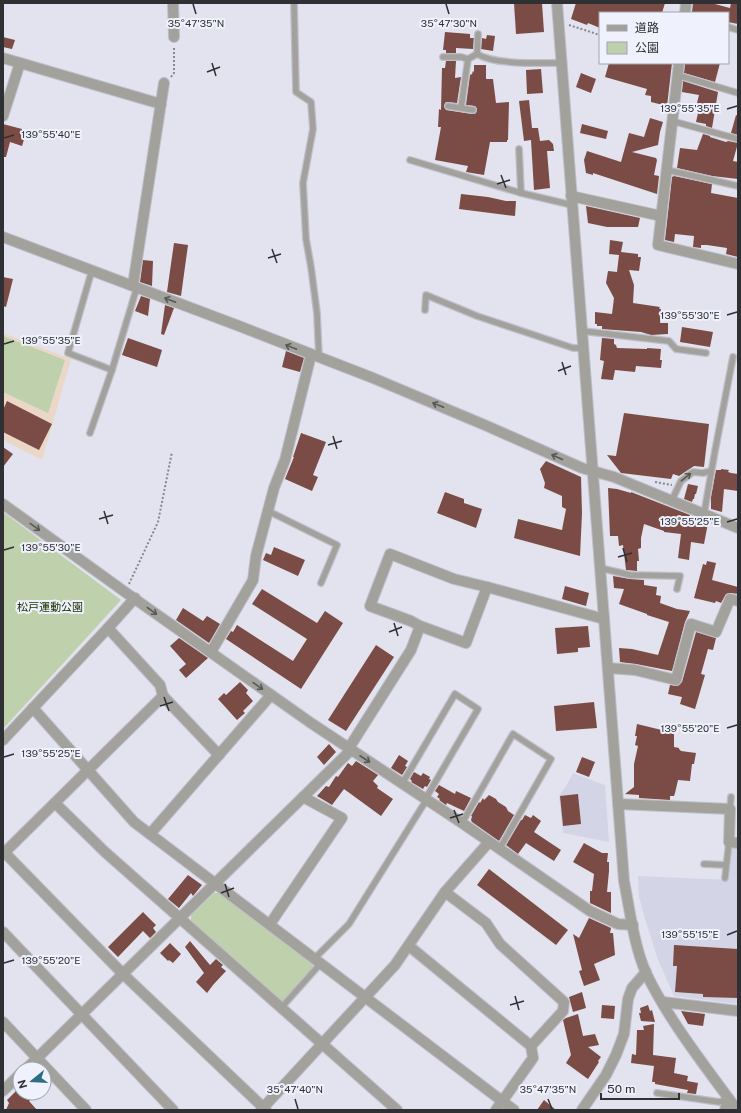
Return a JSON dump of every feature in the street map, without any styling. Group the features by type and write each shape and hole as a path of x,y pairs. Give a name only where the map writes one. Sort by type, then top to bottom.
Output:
{"street":[{"path":"173,3 174,37"},
{"path":"557,3 624,882 633,925 646,972 690,1046 737,1110"},
{"path":"3,58 161,104"},
{"path":"3,116 20,63"},
{"path":"679,64 658,245 738,264"},
{"path":"135,286 164,83"},
{"path":"572,201 661,216"},
{"path":"3,237 135,286 315,357 373,378 477,421 593,472 614,477 738,528"},
{"path":"211,652 253,580 256,556 274,488 285,460 315,357"},
{"path":"3,504 271,695 402,784 500,848 590,911 618,924 633,925"},
{"path":"487,587 466,642 370,606 390,554 454,578 487,587 604,619"},
{"path":"3,740 135,598"},
{"path":"608,668 634,670 676,680 691,624 716,632 730,599 738,601"},
{"path":"34,1061 215,884 350,749 411,650 420,626"},
{"path":"108,628 160,685 163,696 219,755"},
{"path":"150,834 271,695"},
{"path":"163,696 4,852 123,974 264,1109 395,965 445,892 489,842"},
{"path":"33,708 134,822 514,1110"},
{"path":"270,924 342,818 303,797"},
{"path":"55,803 105,852 397,1110"},
{"path":"618,804 730,809 733,842"},
{"path":"445,892 486,923 500,944 564,1002 564,1011 531,1046"},
{"path":"3,932 173,1110"},
{"path":"408,946 531,1046 533,1058 496,1110"},
{"path":"582,1110 606,1075 616,1055 624,1034 628,999 632,988 646,972"},
{"path":"663,1002 738,1011"},
{"path":"3,1022 86,1110"},
{"path":"3,1090 12,1082"},
{"path":"725,1110 728,1098"}],"lane":[{"path":"294,3 296,92 311,102 313,129 303,183 306,239 317,313 315,357"},
{"path":"477,54 478,34"},
{"path":"477,54 483,58 496,61 561,63"},
{"path":"443,57 460,57 468,59 477,54"},
{"path":"460,108 468,59"},
{"path":"677,75 738,93"},
{"path":"448,106 473,110"},
{"path":"672,121 738,139"},
{"path":"519,149 521,193"},
{"path":"410,160 521,193 572,201"},
{"path":"667,170 738,186"},
{"path":"92,270 68,353 112,370"},
{"path":"90,433 112,370 135,286"},
{"path":"424,310 426,295 477,316 574,348 583,348"},
{"path":"582,331 668,342 676,348 706,353"},
{"path":"704,514 733,357"},
{"path":"672,500 681,480 693,472 703,473 711,470"},
{"path":"268,511 337,545 321,583"},
{"path":"600,568 630,574 680,576 677,589"},
{"path":"281,1008 349,924 426,799 478,709 455,694 402,784"},
{"path":"462,823 513,734 551,759 500,848"},
{"path":"730,809 731,797"},
{"path":"724,878 726,865 733,842"},
{"path":"704,864 726,865"},
{"path":"657,1093 720,1102 728,1098"}],"path":[{"path":"558,23 599,35"},
{"path":"164,83 167,82 174,73 174,37"},
{"path":"125,592 158,522 172,452"}],"shaded area":[{"path":"3,333 71,359 42,460 3,440"},
{"path":"573,773 605,785 609,842 563,833 559,796"},
{"path":"731,848 738,848 738,1004 674,996 658,960 646,922 639,897 638,876 728,880"}],"green space":[{"path":"3,336 65,360 48,413 3,392"},
{"name":"松戸運動公園","path":"3,512 121,600 3,729"},
{"path":"214,893 221,893 312,962 313,968 283,1001 280,1002 191,923 191,915"}],"building":[{"path":"514,3 542,3 544,32 516,34"},
{"path":"576,3 665,3 662,12 599,12 599,28 571,19"},
{"path":"693,3 711,3 730,8 731,3 738,3 738,24 729,22 729,12 692,12"},
{"path":"445,32 470,34 470,38 474,38 473,49 456,48 456,53 446,53 446,50 443,50"},
{"path":"487,35 495,36 493,51 481,49 482,38 486,39"},
{"path":"3,37 15,40 12,49 3,47"},
{"path":"446,61 456,61 455,78 461,77 457,103 446,102 444,106 446,110 472,114 476,112 477,109 475,106 466,105 470,75 473,71 474,72 474,65 486,65 486,79 493,79 496,103 509,102 508,140 507,142 490,142 484,175 466,172 468,166 435,160 441,127 438,127 439,109 441,110 442,68 445,68"},
{"path":"609,64 672,64 667,106 651,102 651,96 645,95 647,89 605,77"},
{"path":"685,64 720,64 715,82 684,73"},
{"path":"541,69 543,93 527,94 526,70"},
{"path":"581,73 596,79 591,93 576,87"},
{"path":"683,81 718,92 712,128 706,126 706,124 696,122 700,104 697,103 699,95 682,92"},
{"path":"529,100 532,128 538,128 540,141 549,140 553,144 554,151 547,151 550,188 534,190 531,140 524,141 519,101"},
{"path":"736,115 738,116 738,135 731,133"},
{"path":"650,118 663,122 658,145 632,152 656,158 657,160 654,175 659,176 657,194 593,173 593,175 586,173 584,160 587,151 621,162 629,133 644,137"},
{"path":"3,124 22,129 22,132 26,133 22,146 10,142 6,157 3,157"},
{"path":"582,124 608,131 606,139 580,133"},
{"path":"703,134 726,142 738,143 733,161 738,162 738,179 712,176 677,168 680,148 697,150"},
{"path":"674,176 712,184 711,193 738,198 738,257 726,254 727,248 707,245 701,245 701,248 693,247 694,236 675,234 674,242 665,240 672,177"},
{"path":"461,194 506,201 516,201 515,216 459,209"},
{"path":"586,206 640,218 638,227 607,227 588,223"},
{"path":"610,240 623,242 621,252 638,254 638,257 641,257 639,271 629,270 634,285 633,303 660,307 660,323 668,323 668,334 651,335 641,332 602,329 602,326 597,326 597,324 595,324 595,312 612,314 614,298 606,283 608,271 617,272 619,255 609,254"},
{"path":"174,243 188,245 181,296 167,292"},
{"path":"143,260 153,261 152,286 140,282"},
{"path":"3,277 13,279 6,307 3,306"},
{"path":"141,296 150,299 148,316 135,311"},
{"path":"165,305 174,308 164,335 161,334"},
{"path":"682,327 713,332 710,347 680,342"},
{"path":"128,338 162,350 157,367 122,355"},
{"path":"602,338 614,339 614,344 617,348 661,349 661,368 636,366 635,372 615,370 613,380 601,379 604,361 600,360"},
{"path":"286,351 304,358 300,372 282,367"},
{"path":"7,401 52,424 39,450 3,432 3,410"},
{"path":"624,413 709,424 704,467 694,466 679,476 673,474 671,479 621,473 607,455 616,456"},
{"path":"301,433 326,442 313,475 318,477 312,491 285,479 294,457"},
{"path":"3,447 13,454 3,467"},
{"path":"546,461 581,477 582,513 580,556 514,538 518,519 562,530 566,509 562,507 562,496 544,488 545,483 540,469"},
{"path":"716,470 729,470 728,472 738,474 738,491 724,489 722,512 711,509 711,497"},
{"path":"688,484 698,486 692,502 684,499"},
{"path":"608,488 631,492 690,515 689,518 708,523 704,544 691,542 689,560 678,558 681,534 664,532 644,524 641,538 641,548 638,549 639,561 637,561 637,571 626,570 623,545 619,546 618,536 610,536"},
{"path":"445,492 464,499 464,503 482,509 476,528 437,513"},
{"path":"274,547 305,560 298,576 263,560 266,553 271,555"},
{"path":"707,561 716,563 712,580 738,587 738,594 726,594 721,603 694,598 703,564 706,565"},
{"path":"613,576 644,580 644,585 657,587 656,595 661,596 660,603 677,609 690,611 685,622 672,671 620,662 619,648 632,649 658,655 669,622 619,604 624,589 614,588"},
{"path":"565,586 589,593 586,606 562,599"},
{"path":"262,589 317,623 325,611 343,623 301,689 226,639 237,625 293,661 307,639 252,604"},
{"path":"183,608 203,621 207,616 220,624 209,643 176,620"},
{"path":"588,626 590,647 578,648 578,652 557,654 555,628"},
{"path":"696,632 716,638 713,650 708,649 701,674 705,675 695,709 680,704 682,697 668,694 670,685 677,686 682,682"},
{"path":"179,638 208,658 186,678 179,670 186,664 170,646"},
{"path":"376,645 394,657 346,731 328,720"},
{"path":"240,682 248,690 246,693 253,701 243,711 245,713 237,720 218,699 224,693 226,695"},
{"path":"594,702 597,728 556,731 554,706"},
{"path":"637,724 674,733 674,747 679,748 681,751 696,753 694,764 692,764 690,781 678,780 674,796 670,796 670,800 639,798 639,795 625,794 634,787 634,764 638,746 635,745"},
{"path":"329,744 336,752 324,765 317,757"},
{"path":"399,755 408,761 405,766 407,767 402,775 391,768"},
{"path":"582,757 595,762 589,777 576,772"},
{"path":"356,761 378,775 373,781 378,786 377,788 393,799 381,816 344,789 332,805 317,796 326,786 329,787 336,776 338,777 348,763 352,766"},
{"path":"414,772 421,776 423,773 430,777 429,779 431,780 427,787 425,786 423,789 411,782 412,781 410,779"},
{"path":"439,785 455,794 456,791 471,798 464,811 447,803 446,805 439,800 440,799 437,797 439,794 435,791"},
{"path":"578,794 581,824 563,826 560,796"},
{"path":"489,795 506,807 508,811 514,815 499,841 471,820 471,816 479,802 480,803 483,798 484,800"},
{"path":"525,815 531,818 533,815 541,821 534,832 561,850 554,861 526,843 518,854 506,845"},
{"path":"584,843 602,853 608,853 607,862 609,862 609,871 607,892 611,892 611,913 590,903 590,891 592,891 594,874 573,862"},
{"path":"489,869 568,930 556,945 477,885"},
{"path":"188,875 202,885 193,896 191,893 179,908 168,899"},
{"path":"143,912 156,925 153,928 156,932 150,938 143,931 118,957 108,947"},
{"path":"589,918 611,928 610,933 613,933 615,955 594,964 600,980 584,986 579,971 582,970 573,934 579,938"},
{"path":"190,941 210,965 216,959 223,965 221,967 226,971 207,993 196,982 204,973 185,947"},
{"path":"170,943 181,954 173,963 169,960 168,961 160,953"},
{"path":"674,945 738,949 738,998 703,997 703,994 675,992 677,966 673,966"},
{"path":"582,992 586,1008 573,1012 569,997"},
{"path":"602,1005 615,1006 614,1019 601,1018"},
{"path":"648,1005 650,1011 652,1010 655,1022 641,1021 639,1013 641,1013 640,1008"},
{"path":"681,1011 705,1014 703,1026 688,1024"},
{"path":"578,1014 583,1036 595,1034 599,1045 588,1047 601,1057 588,1079 566,1063 571,1055 563,1020"},
{"path":"654,1024 653,1055 676,1058 674,1073 688,1076 687,1081 698,1083 696,1094 687,1093 688,1090 655,1084 655,1082 652,1082 654,1066 631,1063 632,1054 636,1055 637,1030 644,1030 643,1026"},
{"path":"12,1095 12,1101 29,1101 37,1110 6,1110 9,1103 7,1100"},
{"path":"544,1100 556,1110 537,1110"}]}
